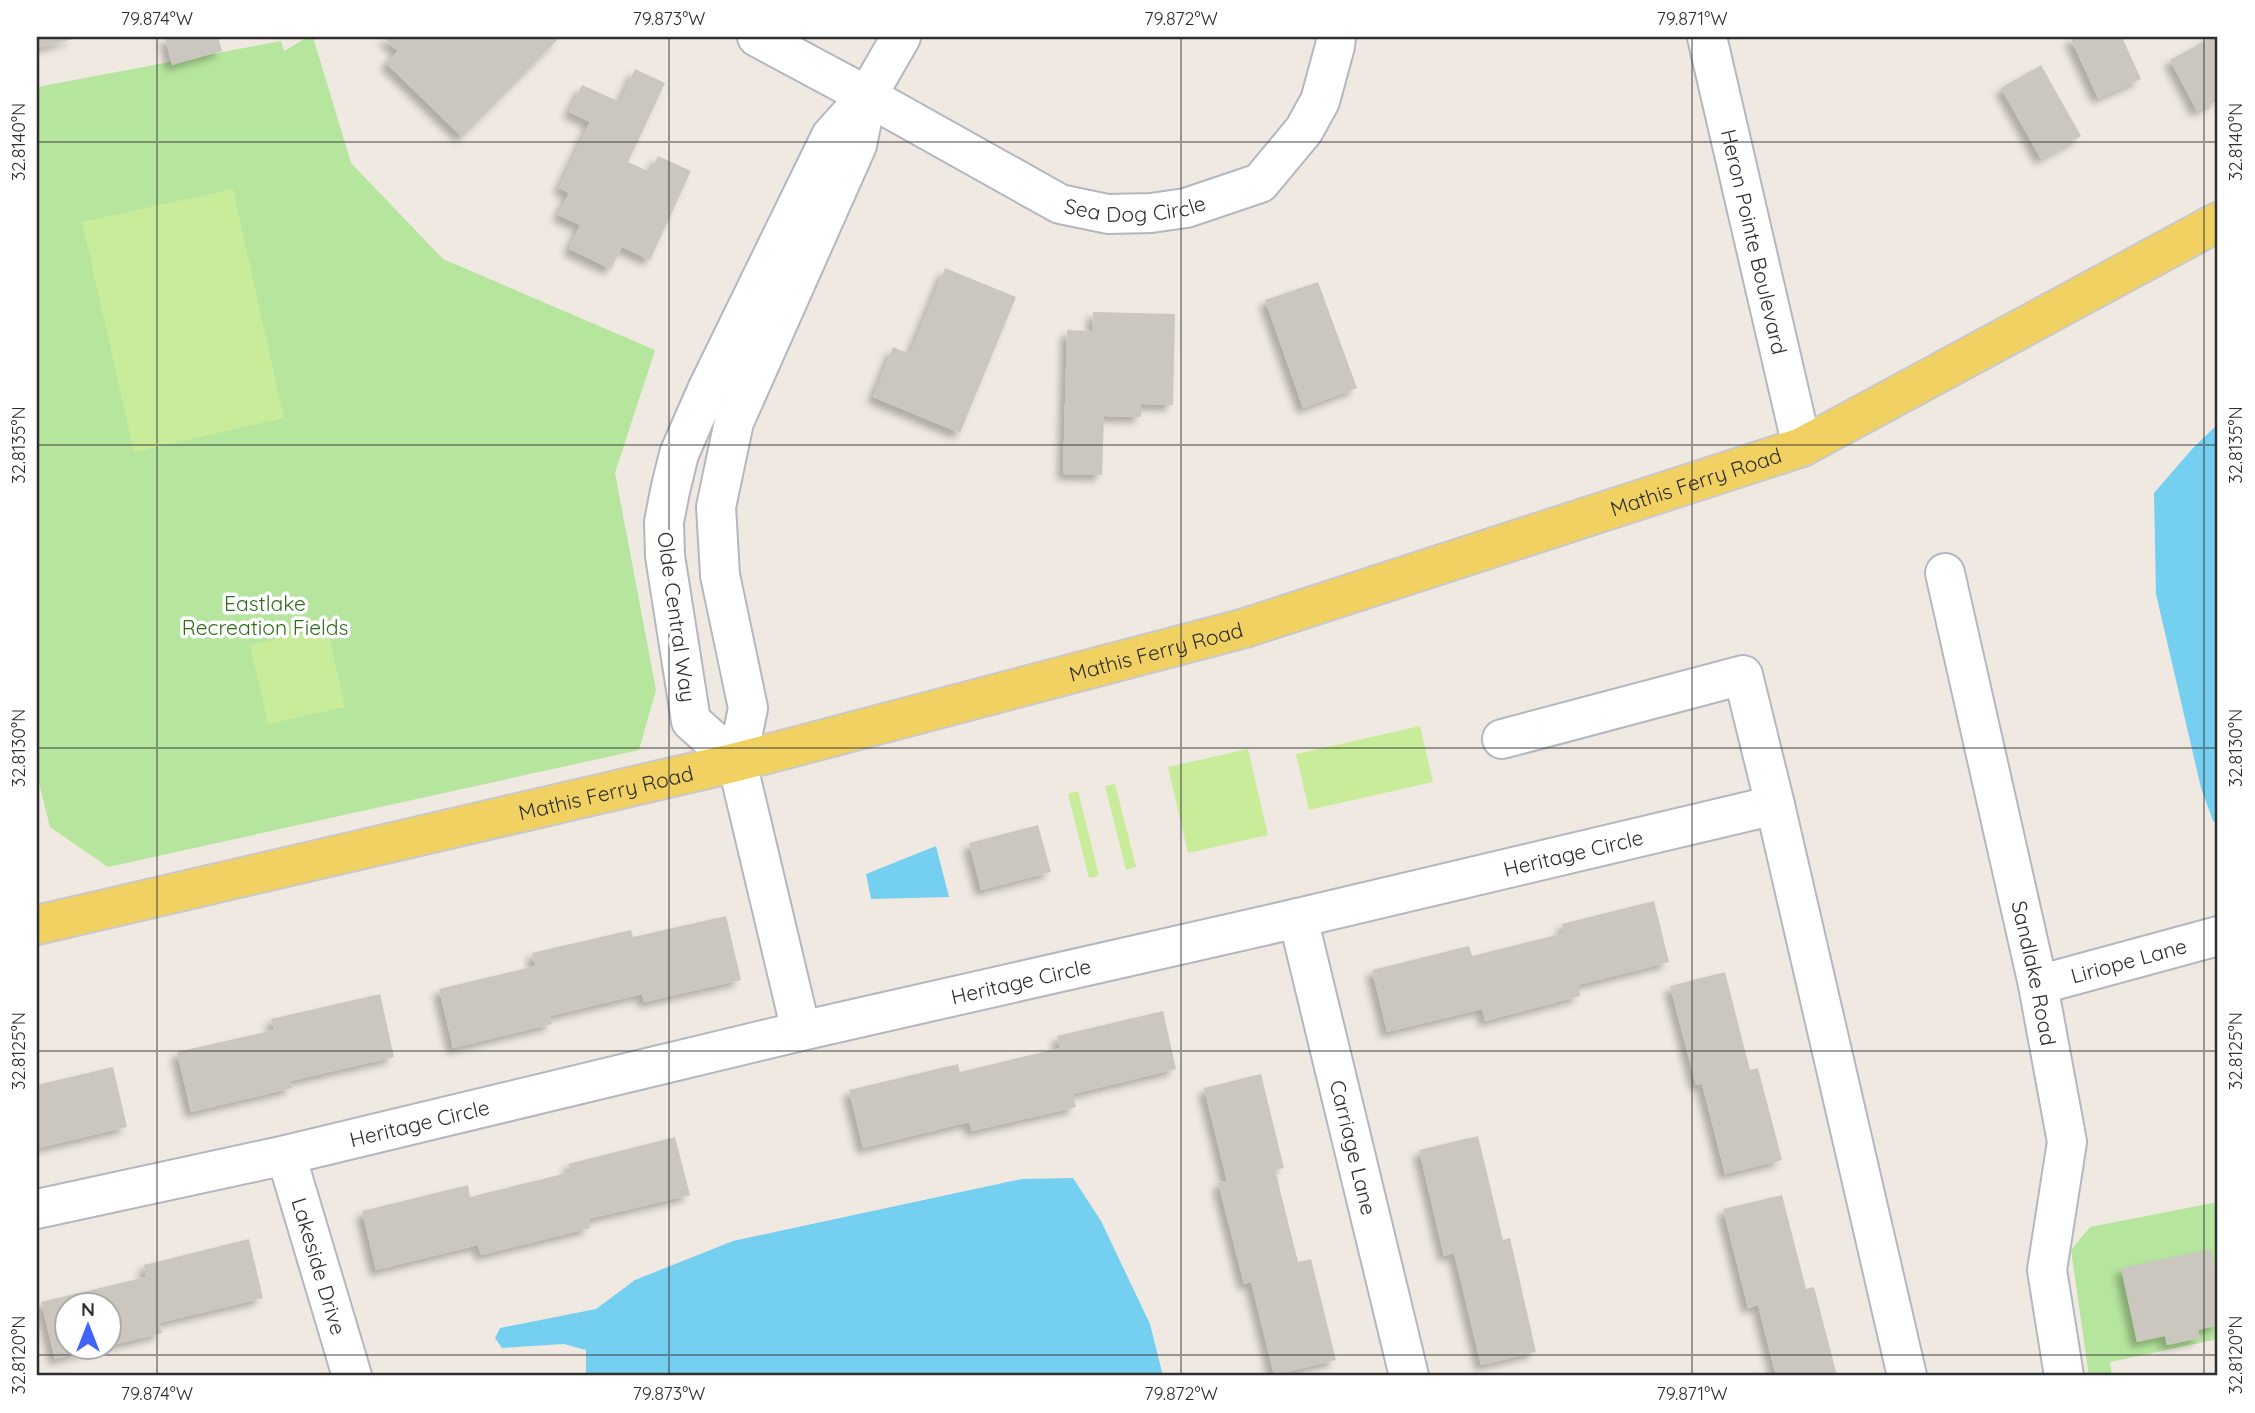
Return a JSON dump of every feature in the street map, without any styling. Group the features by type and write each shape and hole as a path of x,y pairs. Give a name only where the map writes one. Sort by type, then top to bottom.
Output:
{"main road":[{"name":"Mathis Ferry Road","path":"37,922 737,762 1245,628 1802,447 2218,222"}],"street":[{"name":"Sea Dog Circle","path":"757,37 1060,204 1108,214 1151,213 1186,208 1260,183 1304,130 1320,101 1336,37"},
{"name":"Olde Central Way","path":"737,762 691,721 665,556 664,522 680,454 707,390 831,136 867,96 901,37"},
{"name":"Heron Pointe Boulevard","path":"1707,37 1802,447"},
{"name":"Olde Central Way","path":"737,762 748,708 720,575 716,507 734,422 857,145 867,96"},
{"name":"Sandlake Road","path":"1945,573 2039,985 2067,1142 2047,1270 2064,1376"},
{"path":"1502,739 1743,675 1907,1376"},
{"path":"737,762 801,1031"},
{"name":"Heritage Circle","path":"37,1209 286,1155 801,1031 1298,918 1775,805"},
{"name":"Carriage Lane","path":"1298,918 1409,1376"},
{"name":"Liriope Lane","path":"2039,985 2218,936"},
{"name":"Lakeside Drive","path":"286,1155 352,1376"}],"green space":[{"name":"Eastlake Recreation Fields","path":"308,37 313,37 351,163 443,259 655,350 615,473 656,690 639,750 108,867 50,827 37,775 37,87 281,41 284,51"},
{"path":"233,189 284,418 134,452 82,222"},
{"path":"327,628 345,707 268,724 250,645"},
{"path":"1420,726 1433,782 1309,810 1296,754"},
{"path":"1248,749 1268,835 1188,853 1168,767"},
{"path":"1115,784 1136,867 1126,870 1105,786"},
{"path":"1078,791 1099,876 1089,878 1068,794"},
{"path":"2218,1202 2218,1339 2110,1362 2112,1376 2089,1376 2071,1250 2090,1227"}],"water":[{"path":"2218,424 2218,823 2213,821 2201,788 2156,594 2154,493"},
{"path":"936,846 949,897 871,899 866,874"},
{"path":"1073,1178 1101,1221 1150,1324 1163,1376 586,1376 586,1350 564,1344 502,1348 495,1338 500,1328 596,1309 635,1280 733,1241 1022,1179"}],"building":[{"path":"37,37 73,37 73,39 37,48"},
{"path":"165,37 218,37 222,51 172,65"},
{"path":"383,37 560,37 462,137 386,63 398,51"},
{"path":"2070,37 2122,37 2141,79 2098,98"},
{"path":"2205,37 2218,37 2218,100 2197,111 2170,60 2207,40"},
{"path":"2041,65 2081,136 2041,159 2001,88"},
{"path":"635,69 665,83 628,162 650,172 658,156 691,171 650,260 622,247 611,269 569,249 580,225 558,215 569,193 559,188 590,122 569,112 582,85 620,102"},
{"path":"945,268 1016,297 960,433 873,397 893,347 910,354"},
{"path":"1318,282 1357,388 1303,408 1265,300"},
{"path":"1093,312 1175,314 1173,405 1141,404 1141,417 1104,416 1102,475 1063,474 1067,330 1092,331"},
{"path":"1038,825 1051,872 981,890 969,843"},
{"path":"1654,901 1669,962 1578,985 1580,996 1485,1021 1482,1009 1387,1032 1372,970 1469,946 1472,956 1564,933 1562,924"},
{"path":"726,916 741,980 644,1002 642,994 550,1016 552,1024 453,1048 439,989 535,966 532,953 631,930 633,937"},
{"path":"1725,972 1750,1070 1758,1068 1782,1160 1725,1174 1702,1084 1696,1085 1670,986"},
{"path":"380,994 394,1057 290,1081 292,1088 191,1112 177,1052 274,1030 271,1019"},
{"path":"1163,1011 1176,1069 1073,1094 1076,1107 972,1131 969,1122 863,1148 849,1090 958,1064 960,1072 1060,1048 1057,1036"},
{"path":"113,1067 127,1127 38,1148 37,1085"},
{"path":"1261,1074 1284,1168 1275,1170 1298,1262 1311,1259 1336,1360 1274,1375 1251,1282 1244,1284 1218,1182 1227,1181 1204,1088"},
{"path":"1478,1136 1503,1240 1510,1238 1536,1352 1481,1365 1454,1253 1444,1256 1419,1150"},
{"path":"675,1137 690,1195 588,1219 590,1228 481,1255 478,1245 376,1270 362,1211 468,1185 470,1197 571,1172 568,1164"},
{"path":"1782,1195 1806,1289 1814,1287 1837,1376 1776,1376 1758,1305 1748,1308 1723,1209"},
{"path":"249,1239 263,1298 159,1323 162,1333 122,1343 122,1290 91,1290 146,1277 144,1265"},
{"path":"2211,1249 2218,1283 2218,1325 2198,1330 2200,1338 2167,1345 2165,1336 2137,1342 2121,1268"},
{"path":"52,1299 52,1347 41,1302"}]}
